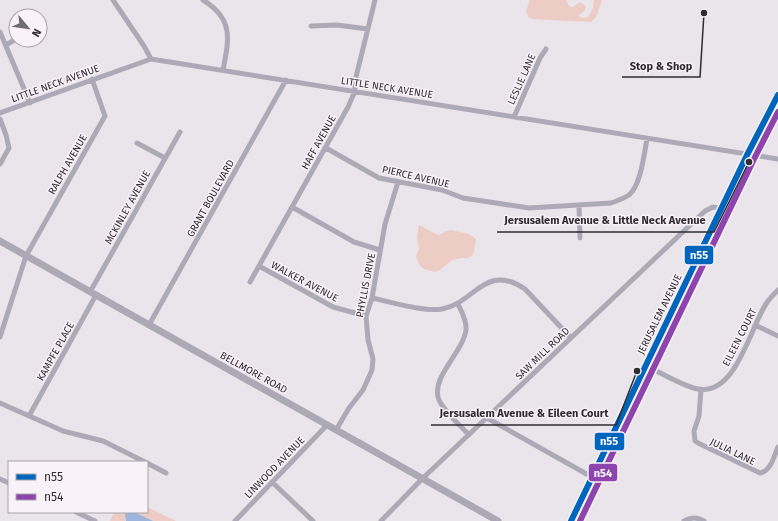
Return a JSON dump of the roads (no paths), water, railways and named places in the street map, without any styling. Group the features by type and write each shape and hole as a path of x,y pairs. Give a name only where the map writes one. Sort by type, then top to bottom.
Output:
{"main road":[{"name":"JERUSALEM AVENUE","path":"571,521 721,208 778,95"},
{"name":"BELLMORE ROAD","path":"0,241 498,521"}],"street":[{"path":"113,0 151,59"},
{"path":"203,0 214,6 224,20 227,29 227,52 223,70"},
{"name":"HAFF AVENUE","path":"250,282 348,107 355,91 355,81 375,0"},
{"path":"311,26 337,24 368,29"},
{"path":"0,32 30,103"},
{"name":"LESLIE LANE","path":"514,117 540,58 546,49"},
{"name":"LITTLE NECK AVENUE","path":"0,112 30,103 92,79 151,59 778,159"},
{"name":"RALPH AVENUE","path":"0,337 26,256 104,116 92,79"},
{"name":"GRANT BOULEVARD","path":"149,325 286,80"},
{"path":"0,119 9,148 0,164"},
{"name":"MCKINLEY AVENUE","path":"93,293 180,132"},
{"name":"PIERCE AVENUE","path":"326,148 379,178 442,190 463,198 529,208 611,203 629,195 636,185 647,139"},
{"path":"137,143 165,158"},
{"name":"PHYLLIS DRIVE","path":"336,430 362,390 372,370 366,316 372,298 385,224 398,182"},
{"path":"579,205 580,238"},
{"path":"292,207 354,242 380,250"},
{"name":"SAW MILL ROAD","path":"381,521 423,478 705,211 713,207 721,208"},
{"name":"WALKER AVENUE","path":"259,266 333,307 366,316"},
{"path":"372,298 435,310 443,309 458,304 482,285 493,281 508,281 518,284 525,289 571,338"},
{"name":"EILEEN COURT","path":"701,390 716,387 729,377 736,366 766,303 778,290"},
{"name":"KAMPFE PLACE","path":"29,416 93,293"},
{"path":"458,304 464,316 466,329 463,339 443,374 437,390 438,398 443,407 469,435"},
{"path":"755,325 778,336"},
{"path":"646,365 691,387 701,390"},
{"name":"JULIA LANE","path":"701,390 699,416 694,431 695,440 698,443 760,473 765,472 768,468 778,447"},
{"path":"0,403 63,431 104,441 142,461"},
{"path":"487,418 592,477"},
{"name":"LINWOOD AVENUE","path":"235,521 327,425"},
{"path":"148,464 166,473"},
{"path":"272,482 313,521"},
{"path":"78,513 95,521"},
{"path":"684,521 690,518 695,518 704,521"}],"water":[{"path":"136,513 153,521 126,521 125,514"}],"place":[{"name":"Stop & Shop","path":"704,13"},
{"name":"Jersusalem Avenue & Little Neck Avenue","path":"749,162"},
{"name":"Jersusalem Avenue & Eileen Court","path":"637,371"}]}
